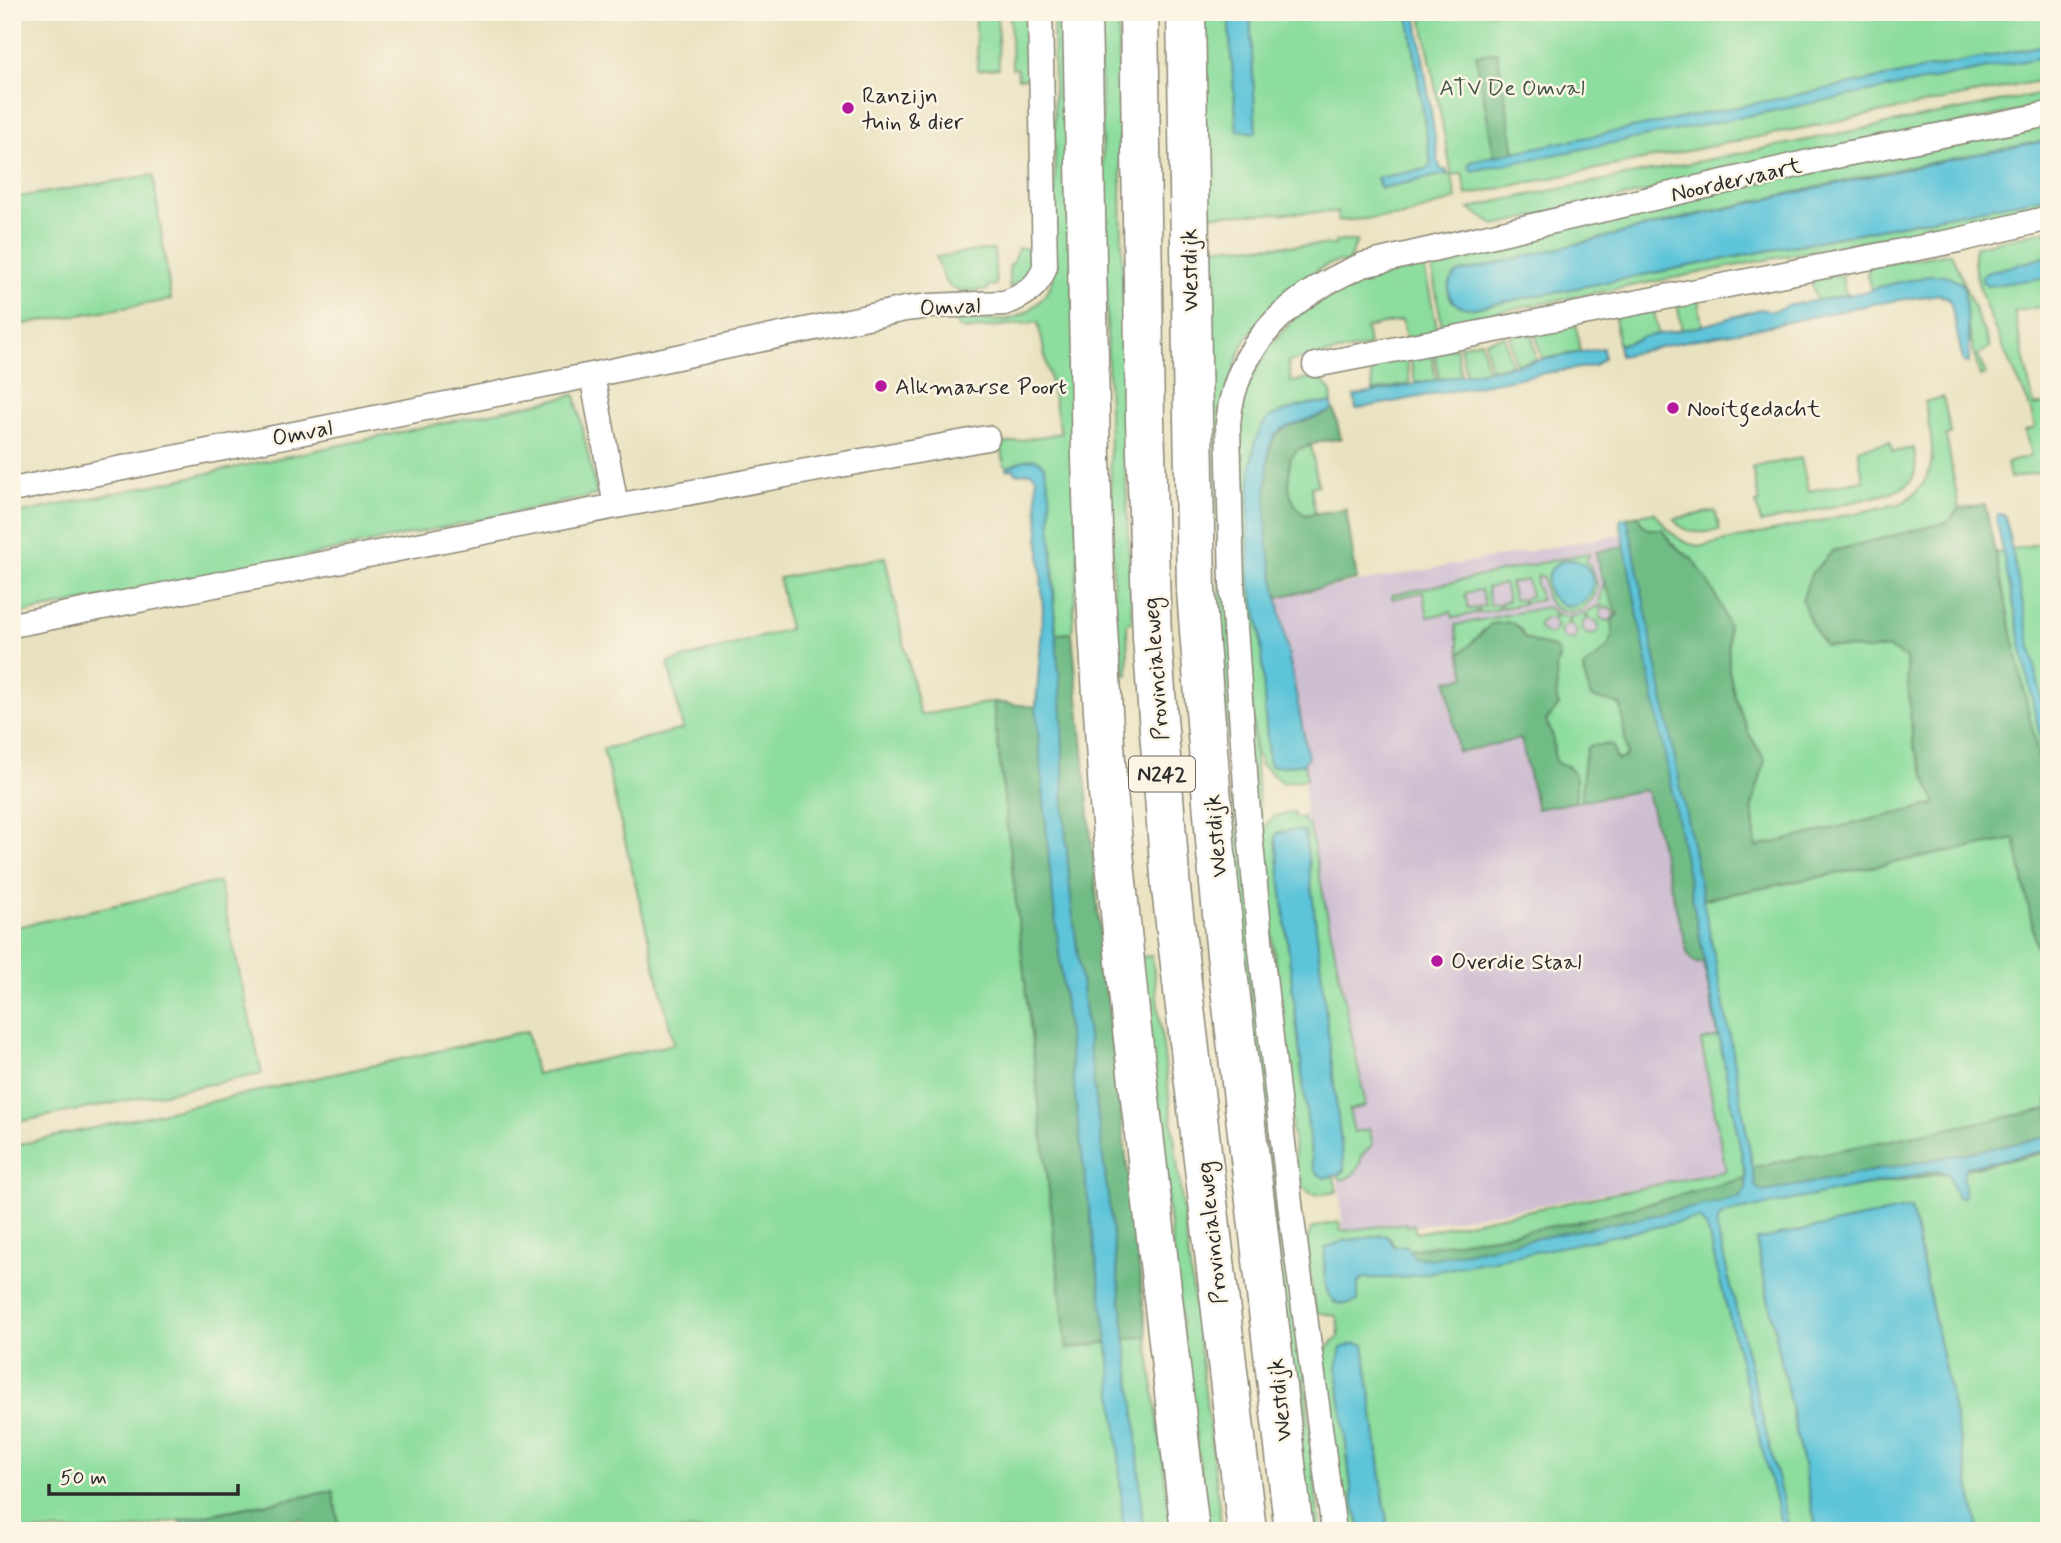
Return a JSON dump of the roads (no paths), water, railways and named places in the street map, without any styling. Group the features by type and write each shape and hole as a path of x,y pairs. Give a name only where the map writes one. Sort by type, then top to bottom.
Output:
{"main road":[{"name":"N242","path":"1082,12 1094,563 1108,793 1131,1021 1190,1531"},
{"name":"Provincialeweg","path":"1139,12 1144,421 1152,638 1171,889 1247,1531"},
{"name":"Westdijk","path":"1186,12 1196,591 1225,942 1294,1531"}],"street":[{"name":"Omval","path":"12,490 592,375 905,309 1004,303 1022,296 1031,290 1045,266 1040,12"},
{"name":"Noordervaart","path":"1424,250 1840,155 2049,114"},
{"path":"1315,365 1959,240 2049,218"},
{"name":"Westdijk","path":"1334,1531 1291,1212 1247,802 1232,583 1228,425 1230,401 1246,361 1261,337 1279,317 1303,296 1341,274 1363,265 1424,250"},
{"path":"592,375 616,506"},
{"path":"12,625 616,506 987,438"}],"water":[{"path":"1228,12 1250,12 1256,133 1237,130"},
{"path":"1408,12 1416,12 1439,165 1442,170 1447,170 1447,174 1381,188 1377,178 1426,169 1431,164"},
{"path":"2049,44 2049,56 1472,171 1468,166 1471,162 1494,156"},
{"path":"2049,140 2049,196 1473,308 1458,305 1450,297 1449,286 1457,273 1826,186"},
{"path":"2049,256 2049,277 1988,286 1982,281 1982,276 1986,273"},
{"path":"1933,275 1944,275 1961,283 1964,289 1969,363 1963,361 1951,304 1947,297 1940,294 1873,304 1620,356 1618,345 1639,338 1702,326 1760,309 1773,311"},
{"path":"1603,348 1604,358 1594,366 1356,409 1354,396"},
{"path":"1317,403 1332,403 1332,410 1284,428 1275,435 1269,448 1267,542 1308,757 1304,763 1270,766 1260,630 1249,579 1251,466 1255,441 1269,417"},
{"path":"1035,459 1045,468 1050,493 1054,611 1062,712 1064,814 1071,900 1136,1422 1143,1531 1123,1531 1118,1441 1109,1355 1079,1131 1050,872 1036,707 1043,611 1036,476 1031,472 1018,474 1013,469 1006,468 1024,460"},
{"path":"1998,514 2005,515 2049,738 2049,784 1996,518"},
{"path":"1625,518 1628,521 1731,1041 1756,1187 1763,1192 2049,1137 2049,1150 1966,1167 1963,1198 1956,1196 1948,1174 1940,1171 1723,1214 1719,1218 1716,1225 1790,1531 1783,1531 1707,1229 1700,1219 1402,1278 1363,1278 1358,1283 1358,1301 1345,1304 1336,1302 1326,1289 1325,1248 1343,1241 1387,1235 1394,1247 1406,1245 1414,1257 1431,1259 1720,1202 1740,1197 1746,1189 1620,522"},
{"path":"1570,560 1586,567 1593,583 1586,599 1570,606 1554,599 1547,583 1554,567"},
{"path":"1290,830 1305,831 1344,1170 1338,1175 1324,1178 1315,1171 1312,1163 1276,838 1276,834"},
{"path":"1911,1208 1979,1531 1817,1531 1756,1240"},
{"path":"1355,1343 1364,1345 1388,1531 1360,1531 1352,1495 1337,1368 1341,1348"}],"place":[{"name":"Ranzijn tuin & dier","path":"848,108"},
{"name":"Alkmaarse Poort","path":"881,386"},
{"name":"Nooitgedacht","path":"1673,408"},
{"name":"Overdie Staal","path":"1437,961"}],"park label":[{"name":"ATV De Omval","path":"1512,87"}]}
